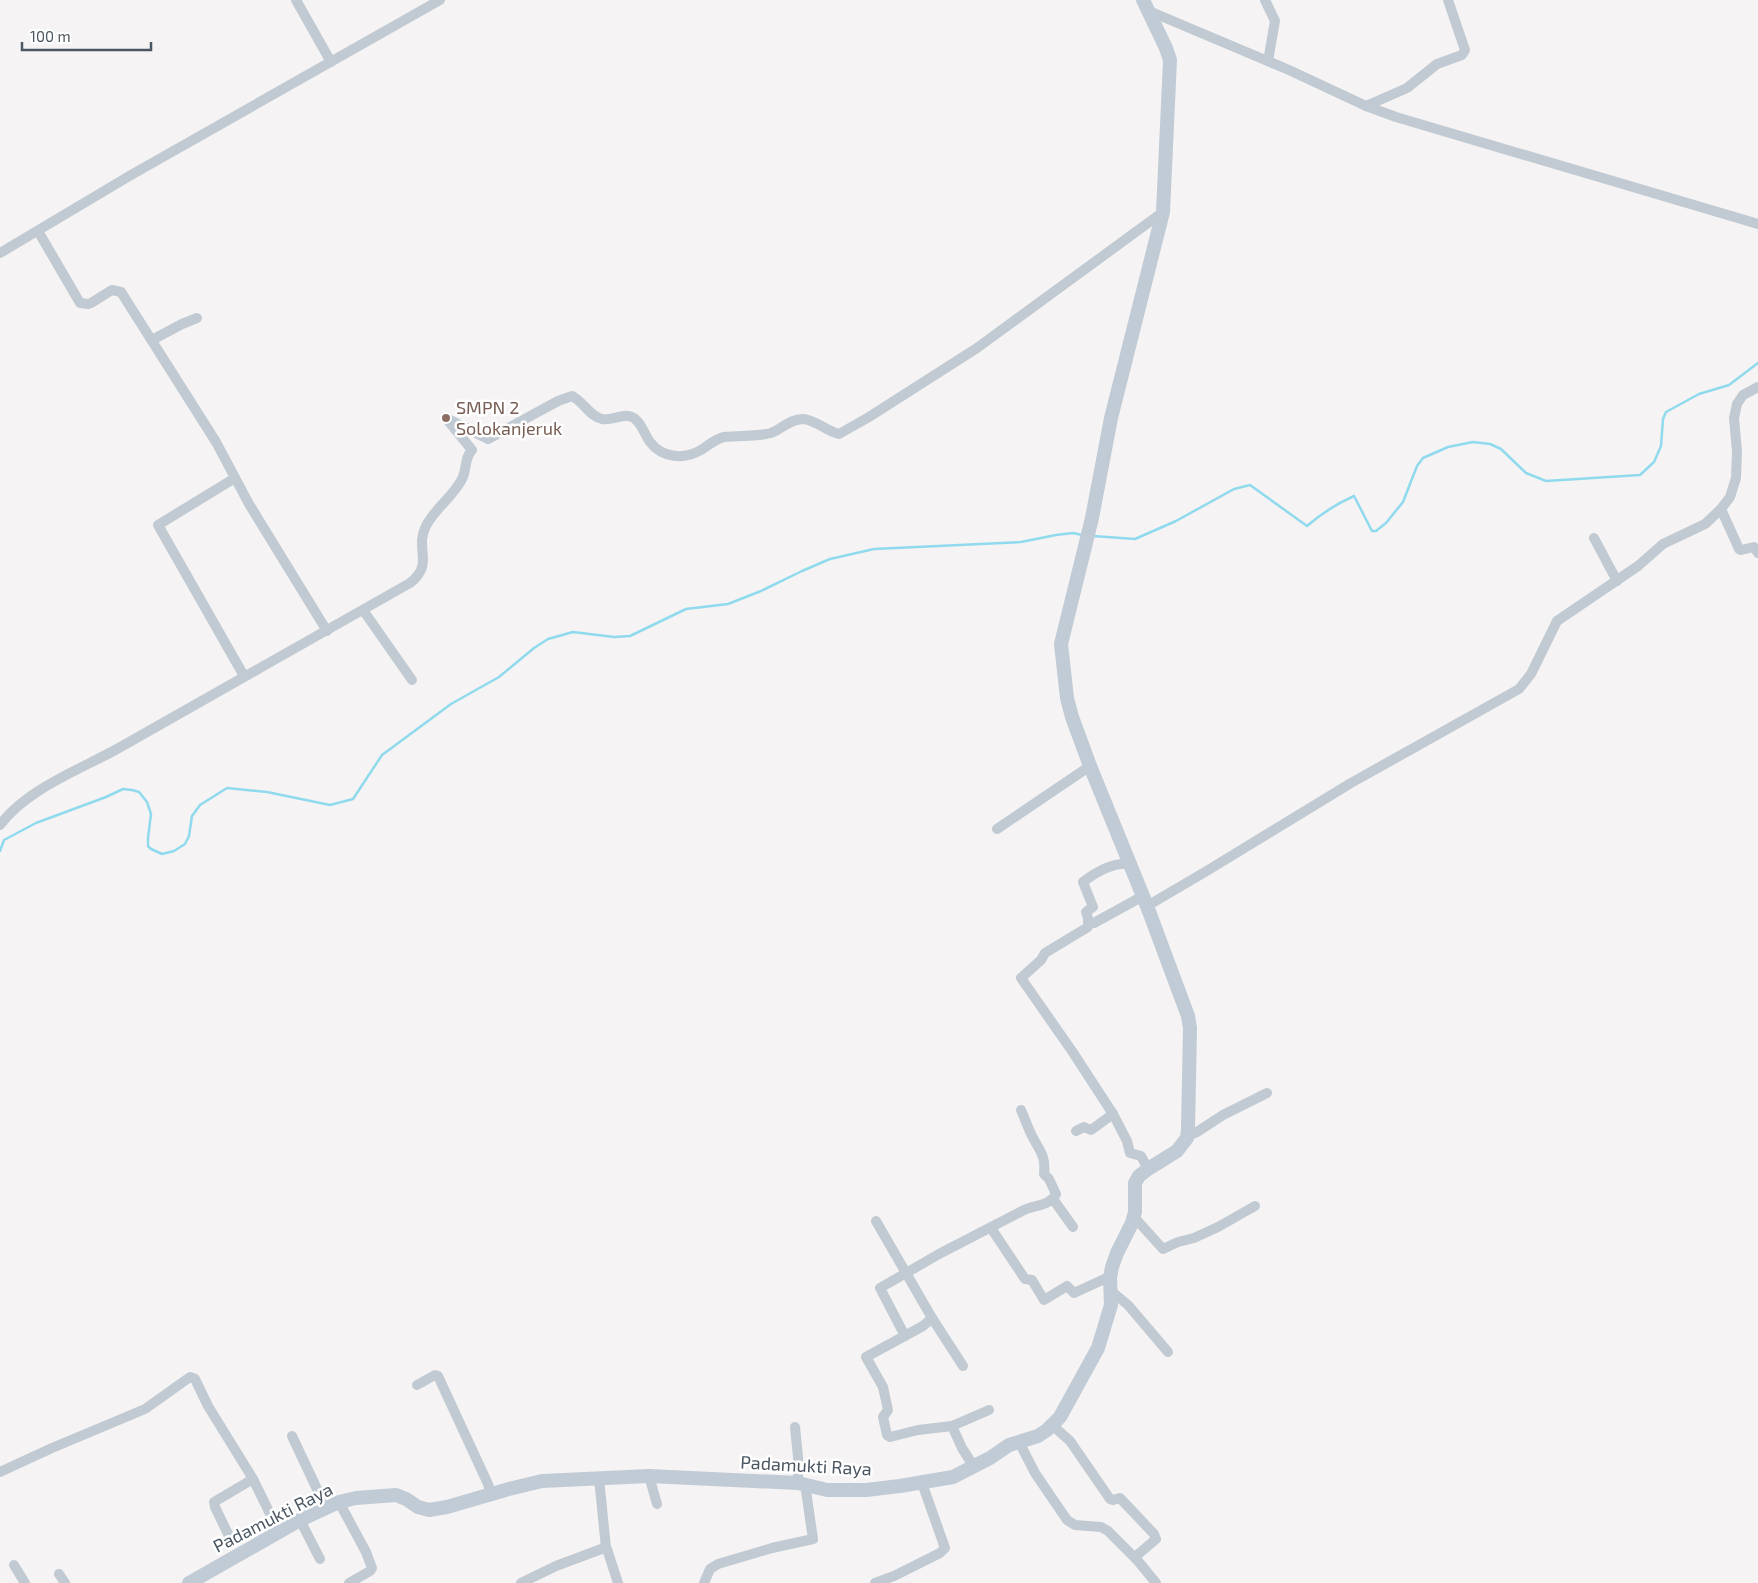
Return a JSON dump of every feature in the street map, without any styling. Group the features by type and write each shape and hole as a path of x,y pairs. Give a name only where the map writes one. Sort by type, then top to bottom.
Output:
{"street":[{"path":"296,0 331,62"},
{"path":"0,253 123,180 440,0"},
{"path":"1264,0 1275,21 1268,61"},
{"path":"1366,106 1407,88 1437,64 1462,55 1465,52 1448,0"},
{"path":"1146,6 1366,106 1396,117 1758,224"},
{"path":"1146,6 1166,48 1171,68 1163,212 1111,418 1092,518 1061,644 1067,698 1090,766 1145,901 1182,999 1190,1028 1187,1136 1266,1093"},
{"path":"0,825 18,806 68,773 113,751 327,631 410,583 418,576 422,570 422,537 425,526 462,479 472,450 446,418 488,439 572,396 580,401 591,414 601,419 608,420 625,416 633,418 638,422 650,442 659,452 671,456 694,453 718,438 772,432 800,419 815,422 830,432 838,434 869,417 977,348 1163,212"},
{"path":"38,231 80,302 88,304 112,290 121,292 216,442 250,504 327,631"},
{"path":"152,340 197,318"},
{"path":"1094,923 1205,872 1352,783 1519,689 1531,674 1557,621 1638,566 1663,544 1705,524 1730,497 1736,478 1737,452 1734,418 1737,404 1743,395 1758,387"},
{"path":"235,478 158,525 244,676"},
{"path":"1721,508 1739,549 1754,547 1758,553"},
{"path":"1594,538 1617,581"},
{"path":"362,610 412,680"},
{"path":"997,829 1090,766"},
{"path":"1130,864 1124,863 1096,871 1083,882 1093,907 1086,912 1088,927 1045,952 1041,960 1021,976 1113,1114 1127,1141 1129,1152 1141,1156 1148,1168"},
{"path":"905,1336 880,1288 1026,1208 1040,1206 1053,1199 1056,1194 1049,1179 1044,1174 1045,1165 1041,1149 1032,1136 1021,1110"},
{"path":"1076,1131 1084,1127 1091,1130 1113,1114"},
{"name":"Padamukti Raya","path":"189,1583 300,1520 340,1502 356,1498 396,1495 418,1507 429,1510 447,1507 489,1489 542,1481 649,1476 801,1484 827,1490 866,1490 953,1477 990,1458 1001,1449 1038,1436 1060,1417 1098,1348 1110,1305 1110,1276 1117,1253 1127,1236 1134,1217 1135,1183 1139,1176 1148,1168 1182,1146 1187,1136"},
{"path":"1053,1199 1073,1227"},
{"path":"1134,1217 1163,1249 1218,1227 1255,1206"},
{"path":"876,1221 962,1366"},
{"path":"991,1228 1025,1279 1032,1280 1044,1300 1067,1286 1074,1292 1110,1276"},
{"path":"1110,1290 1128,1304 1168,1352"},
{"path":"932,1318 923,1326 866,1357 884,1391 888,1410 884,1416 887,1435 890,1437 918,1430 952,1426 989,1410"},
{"path":"417,1385 435,1375 438,1376 489,1489"},
{"path":"0,1472 145,1409 192,1377 195,1379 208,1406 253,1479 279,1532"},
{"path":"1052,1425 1070,1441 1110,1498 1113,1500 1120,1498 1154,1534 1156,1539 1135,1557"},
{"path":"952,1426 962,1448 974,1467"},
{"path":"704,1583 710,1569 718,1564 813,1539 801,1484 795,1427"},
{"path":"292,1436 316,1487 324,1509"},
{"path":"1019,1442 1035,1472 1067,1520 1075,1525 1101,1527 1108,1531 1135,1557 1156,1583"},
{"path":"649,1476 657,1504"},
{"path":"599,1478 606,1548 618,1583"},
{"path":"228,1534 214,1502 253,1479"},
{"path":"875,1583 894,1576 940,1553 945,1548 922,1483"},
{"path":"340,1502 366,1552 372,1568 348,1583"},
{"path":"300,1520 320,1559"},
{"path":"521,1583 560,1564 606,1548"},
{"path":"14,1565 25,1583"}],"waterway":[{"path":"1093,536 1135,539 1176,521 1234,489 1250,485 1307,526 1329,509 1354,496 1372,531 1376,531 1386,523 1403,502 1417,466 1423,458 1448,447 1473,442 1490,444 1501,449 1526,473 1546,481 1640,475 1654,462 1661,446 1663,419 1666,412 1699,394 1729,385 1758,363"},
{"path":"0,851 4,840 36,823 123,789 139,792 147,802 151,814 148,846 162,854 174,851 185,844 189,836 192,816 200,805 227,788 267,792 330,805 353,799 382,755 451,704 499,677 548,639 573,632 614,637 630,636 686,609 728,604 830,559 874,549 1021,542 1073,533 1082,535"}],"place":[{"name":"SMPN 2 Solokanjeruk","path":"446,418"}]}
